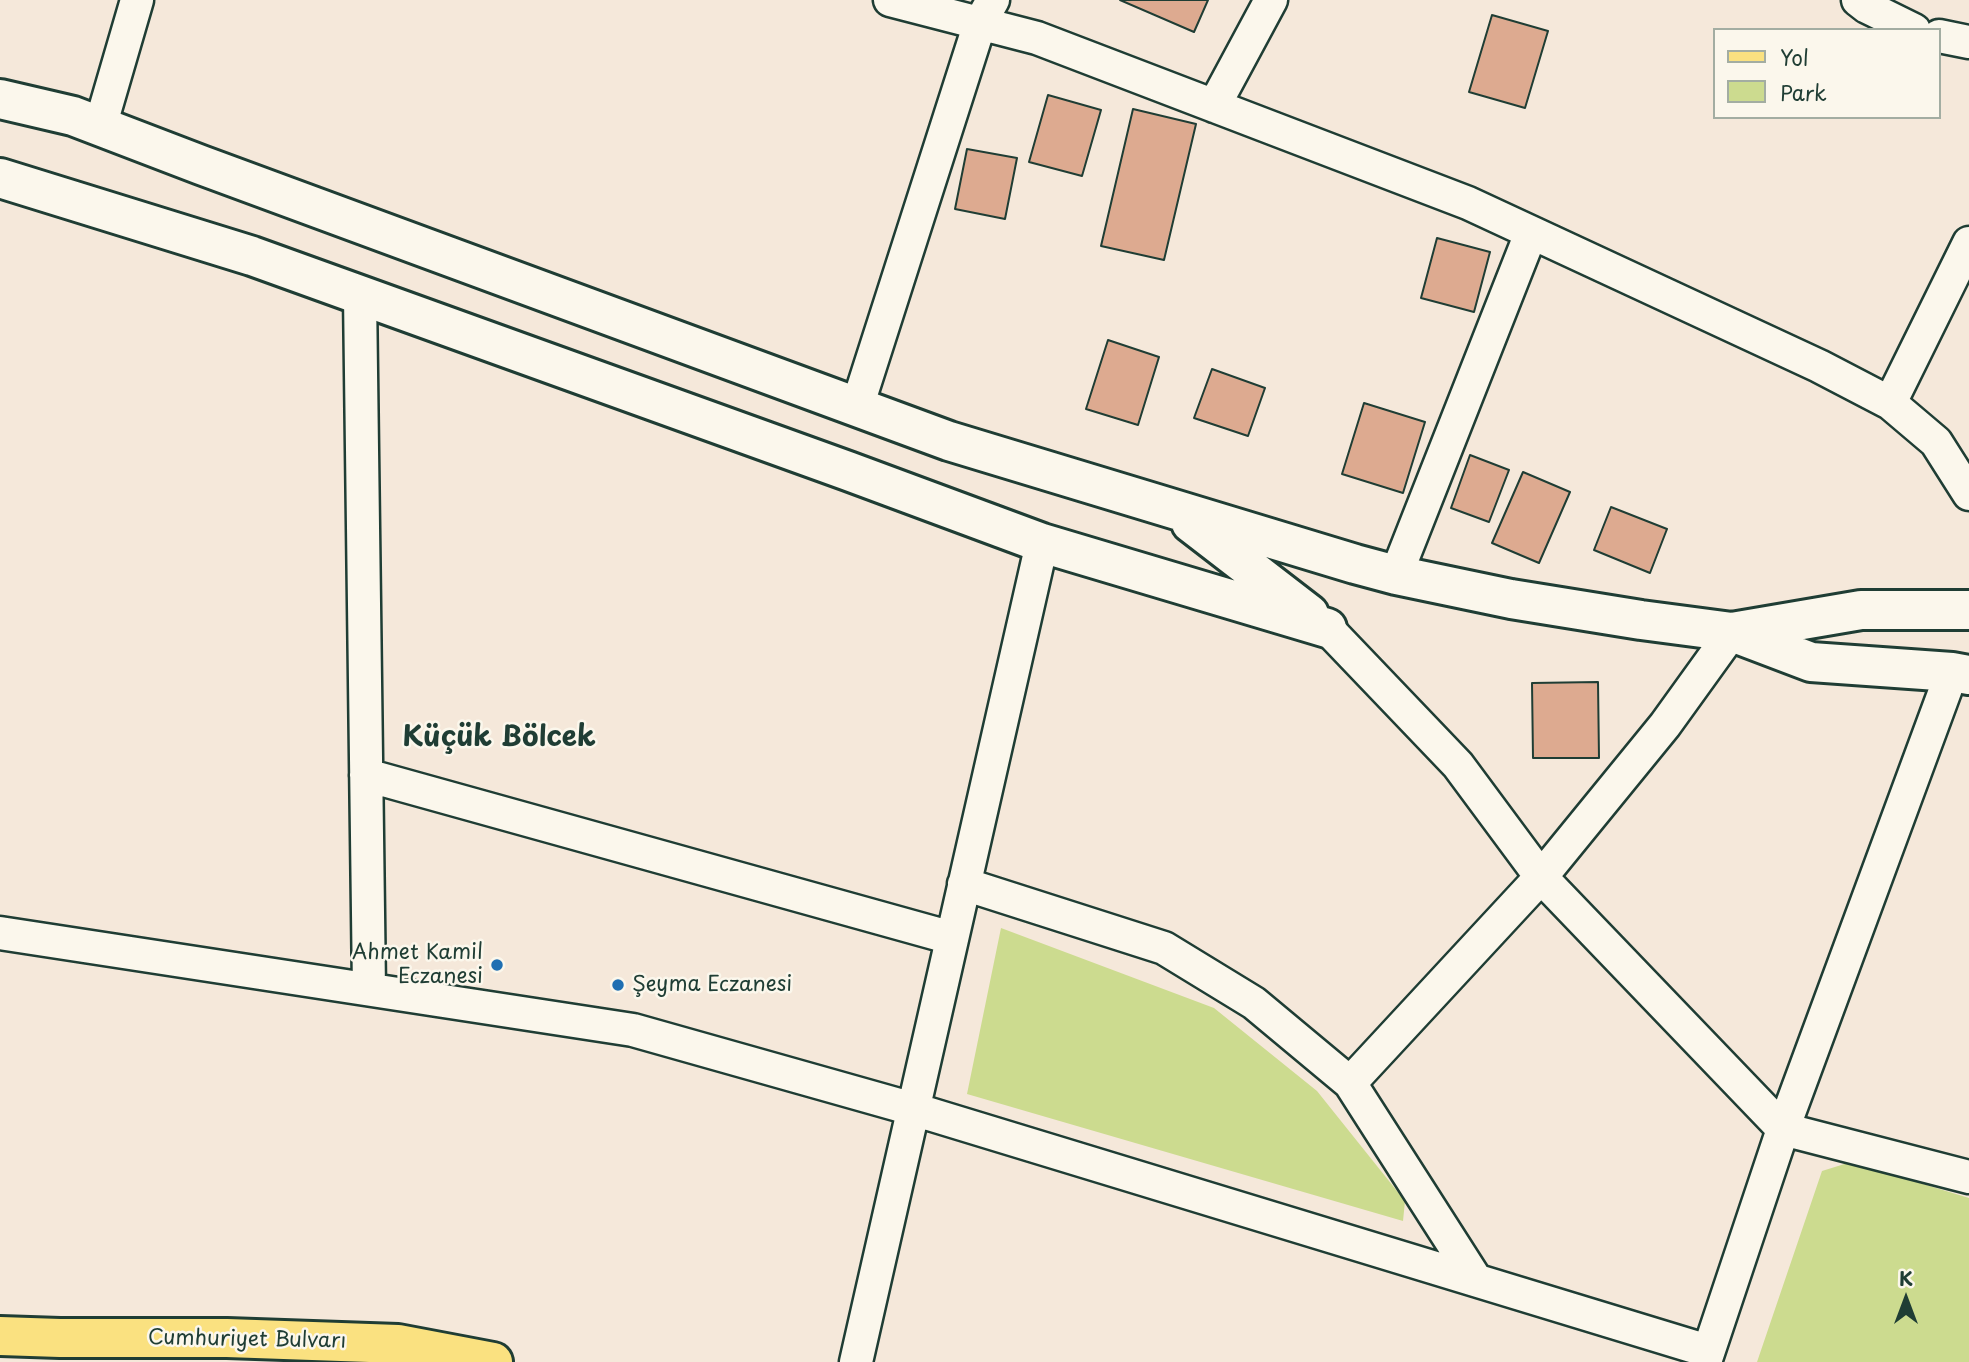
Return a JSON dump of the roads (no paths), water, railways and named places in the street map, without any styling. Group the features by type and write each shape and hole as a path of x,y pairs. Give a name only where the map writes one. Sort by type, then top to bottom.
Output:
{"main road":[{"path":"0,99 73,117 948,441 1396,575 1511,599 1732,632 1811,662 1960,674"},
{"path":"0,178 252,256 1042,543 1327,628"},
{"path":"1172,509 1327,628"},
{"path":"1732,632 1861,610 1968,603"},
{"path":"0,1337 20,1348 30,1362"},
{"name":"Cumhuriyet Bulvarı","path":"0,1337 227,1338 398,1344 493,1362"}],"street":[{"path":"100,127 137,0"},
{"path":"890,0 986,12 1037,38 1468,203 1819,366 1889,403 1936,442 1969,494"},
{"path":"1214,106 1271,0"},
{"path":"1858,0 1867,8 1910,28"},
{"path":"857,407 986,12"},
{"path":"1941,36 1969,42"},
{"path":"1396,575 1531,233"},
{"path":"1889,403 1969,243"},
{"path":"360,295 369,989"},
{"path":"856,1362 1042,543"},
{"path":"1327,628 1458,765 1541,877 1783,1129 1969,1177"},
{"path":"1350,1083 1541,877 1665,725 1732,632"},
{"path":"0,933 634,1030 913,1109 1476,1280 1706,1357 1783,1129 1960,674"},
{"path":"366,775 952,938"},
{"path":"964,884 1164,948 1254,1003 1350,1083 1476,1280"}],"place":[{"name":"Ahmet Kamil Eczanesi","path":"497,965"},
{"name":"Şeyma Eczanesi","path":"618,985"}],"district":[{"name":"Küçük Bölcek","path":"499,738"}]}
